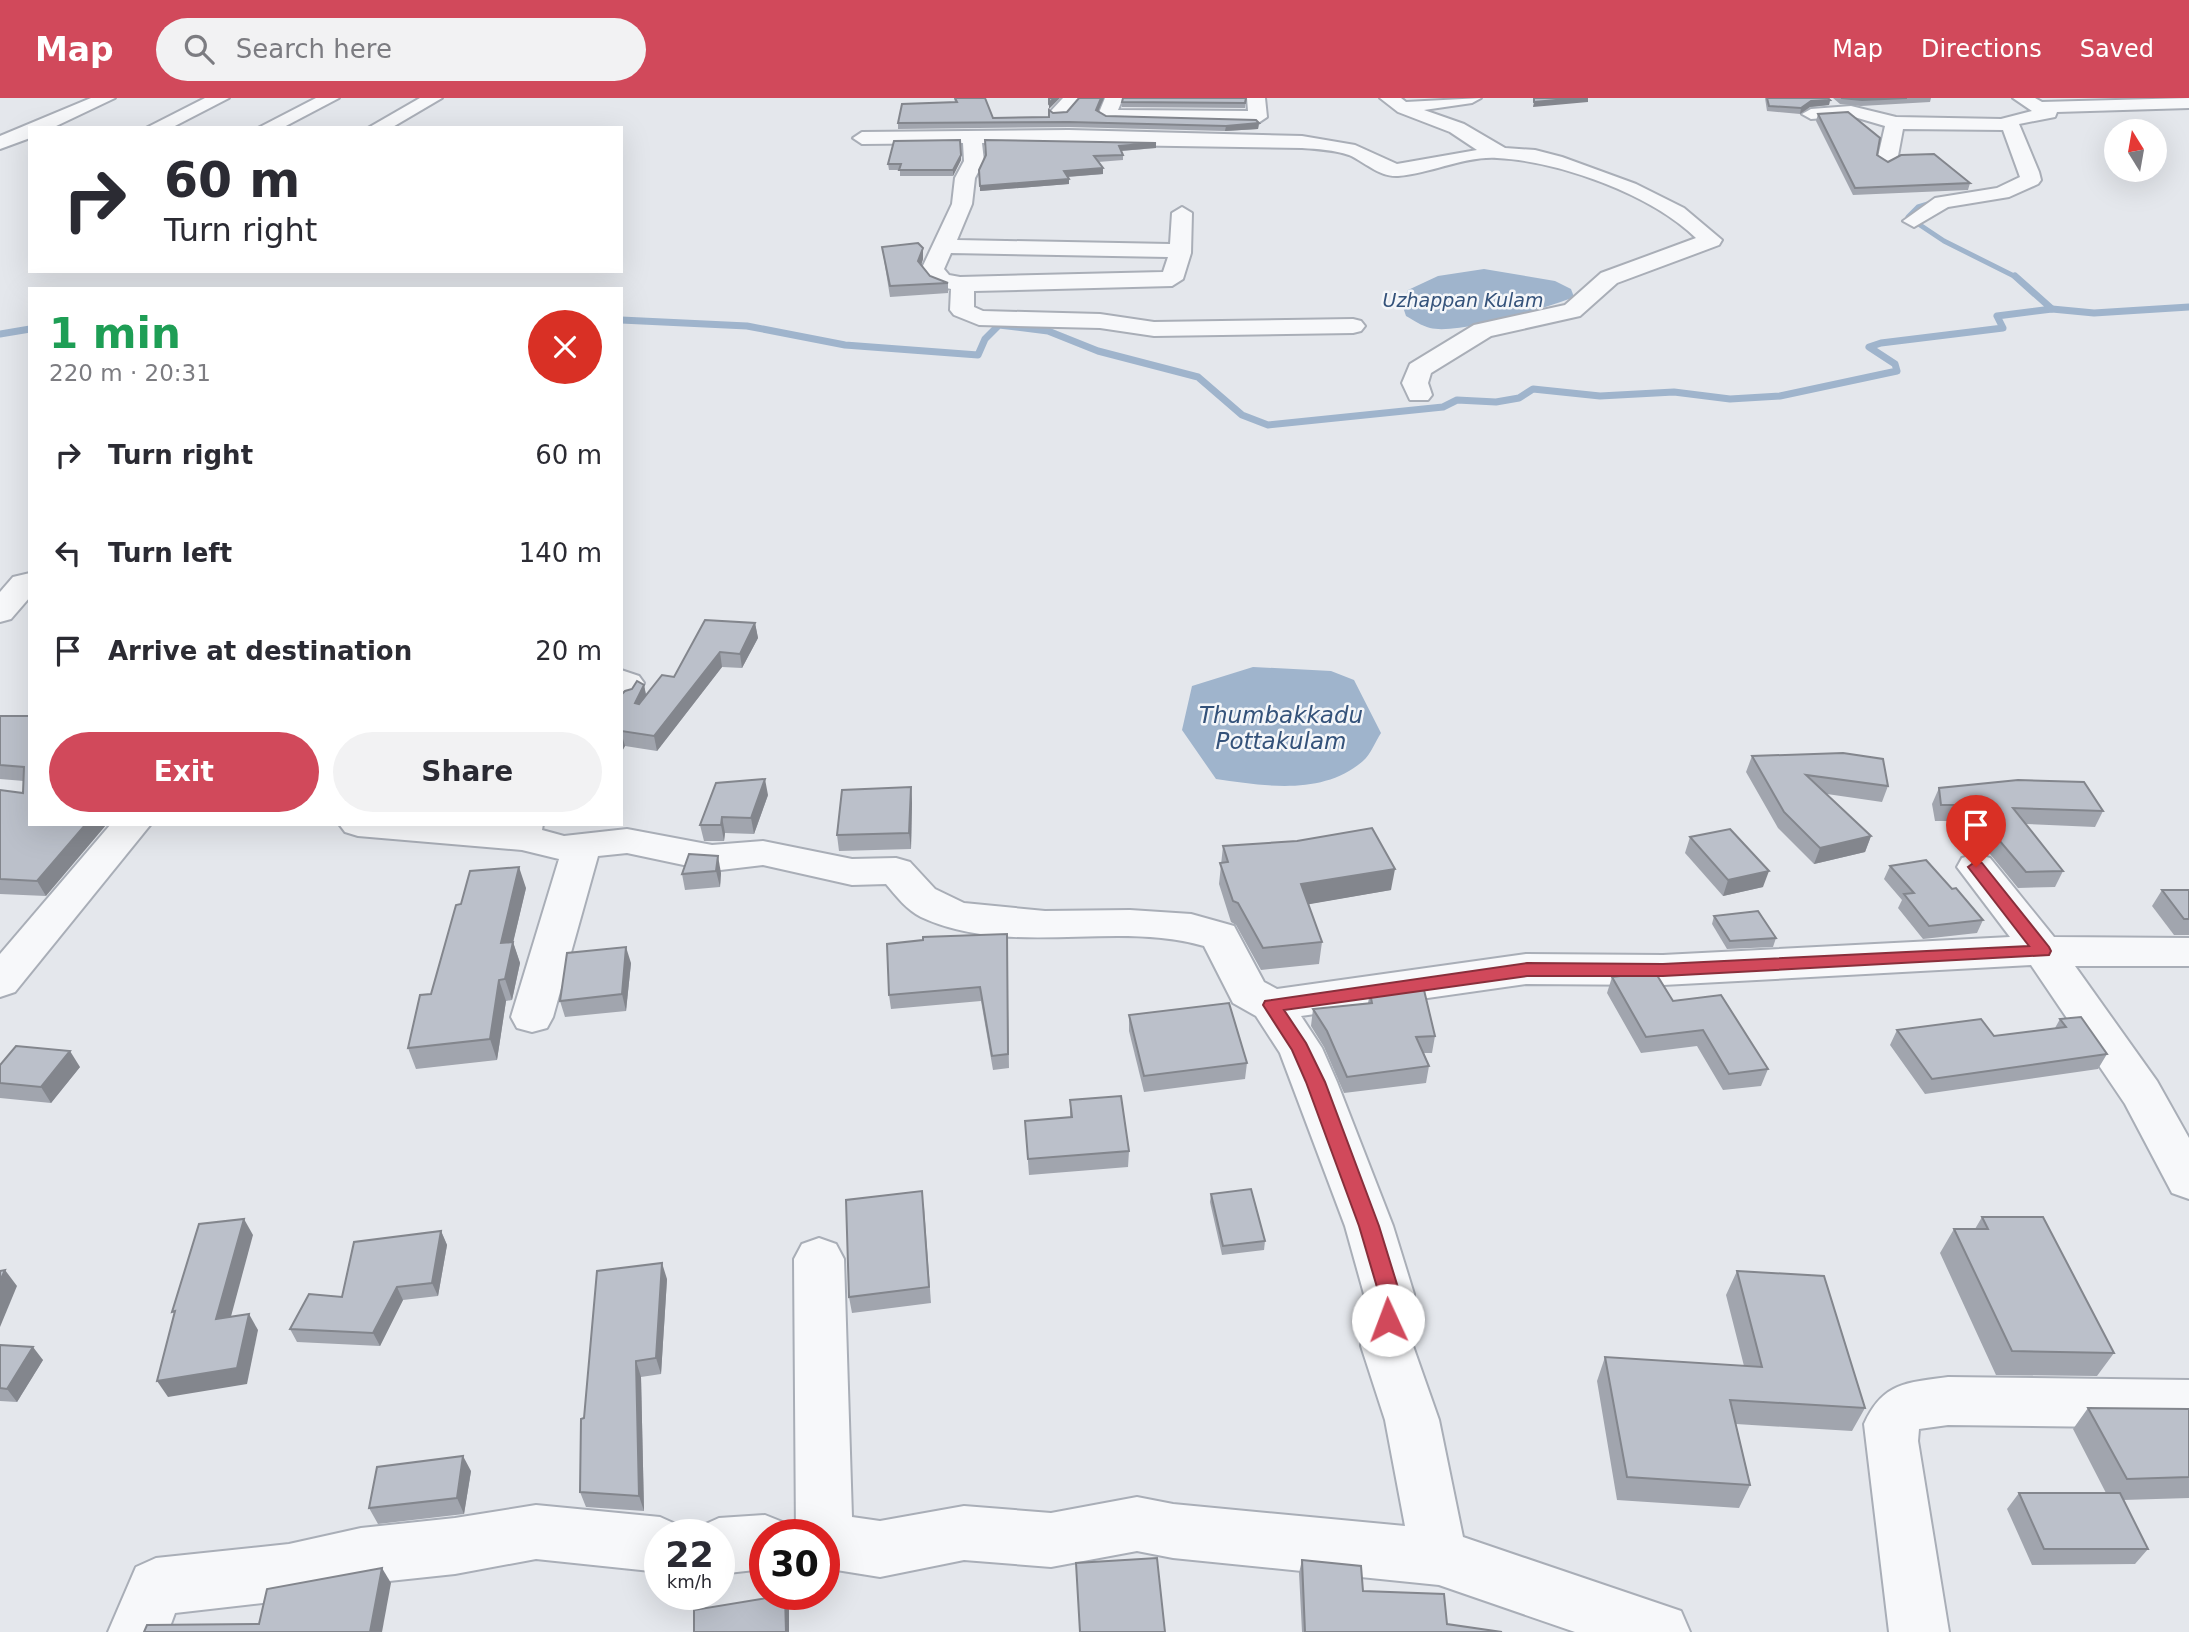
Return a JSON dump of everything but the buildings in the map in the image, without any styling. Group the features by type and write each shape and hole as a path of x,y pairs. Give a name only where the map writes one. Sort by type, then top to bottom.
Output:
{"street":[{"path":"41,126 106,98"},
{"path":"159,126 220,98"},
{"path":"271,126 330,98"},
{"path":"381,126 433,98"},
{"path":"1059,112 1073,98"},
{"path":"1114,98 1107,116 1258,117 1256,98"},
{"path":"1395,103 1472,98"},
{"path":"1395,103 1469,133 1496,152"},
{"path":"2031,103 2189,103"},
{"path":"1914,221 1942,202 2002,194 2031,180 2029,162 2014,140 2009,121 2049,113 2031,103"},
{"path":"1811,114 1851,111 1895,122 2010,125"},
{"path":"1887,161 1895,122"},
{"path":"0,145 28,132"},
{"path":"972,136 974,161 965,177 962,204 932,270 941,280 960,284 1054,285 1124,278 1172,279 1180,251 1182,213"},
{"path":"862,138 972,136 1302,142 1338,146 1364,155 1385,168 1397,170 1496,152 1534,156 1592,173 1650,198 1695,224 1711,240 1609,278 1596,286 1585,306 1483,330 1465,344 1419,369 1415,383 1419,395"},
{"path":"0,145 28,150"},
{"path":"943,246 1180,251"},
{"path":"960,284 963,290 962,310 979,318 1100,321 1154,329 1353,326"},
{"path":"0,612 28,583"},
{"path":"0,982 130,826"},
{"path":"405,826 523,831 564,848 628,841 712,858 763,853 852,872 896,871 921,898 934,907 961,916 1045,925 1130,924 1191,928 1220,936 1248,992 1271,1005 1300,1048 1373,1237 1390,1294 1387,1346 1412,1420 1439,1557"},
{"path":"533,1017 582,846"},
{"path":"1976,867 2043,951 2141,1093 2189,1180"},
{"path":"1271,1005 1527,970 1663,970 2043,951 2189,952"},
{"path":"819,1259 824,1519"},
{"path":"1919,1632 1891,1441 1891,1423 1899,1414 1919,1405 1948,1401 2189,1404"},
{"path":"840,1543 880,1549 964,1533 1051,1540 1137,1524 1172,1531 1439,1557 1660,1632"},
{"path":"138,1632 156,1587 289,1572 361,1556 455,1546 536,1532 644,1543"}],"water":[{"name":"Uzhappan Kulam","path":"1484,269 1555,281 1571,289 1574,297 1524,313 1460,328 1430,328 1406,316 1402,304 1408,290 1438,276"},
{"name":"Thumbakkadu Pottakulam","path":"1253,667 1331,671 1354,680 1381,733 1366,758 1347,772 1312,784 1273,786 1216,779 1182,730 1192,686"}],"waterway":[{"path":"1941,200 1918,207 1908,217 1944,241 2016,277"},
{"path":"2016,277 2052,309"},
{"path":"2052,309 2094,313 2189,307"},
{"path":"623,320 747,326 845,345 978,355 985,339 999,325 1048,331 1098,351 1198,377 1242,415 1268,425 1443,407 1457,400 1496,402 1519,398 1533,389 1600,396 1674,392 1730,399 1780,396 1897,371 1895,364 1869,347 1881,343 2003,328 1997,316 2052,309"},
{"path":"0,334 28,329"}],"route":[{"path":"1388,1320 1390,1294 1369,1226 1300,1048 1271,1005 1527,970 1663,970 2043,951 1976,867"}]}
